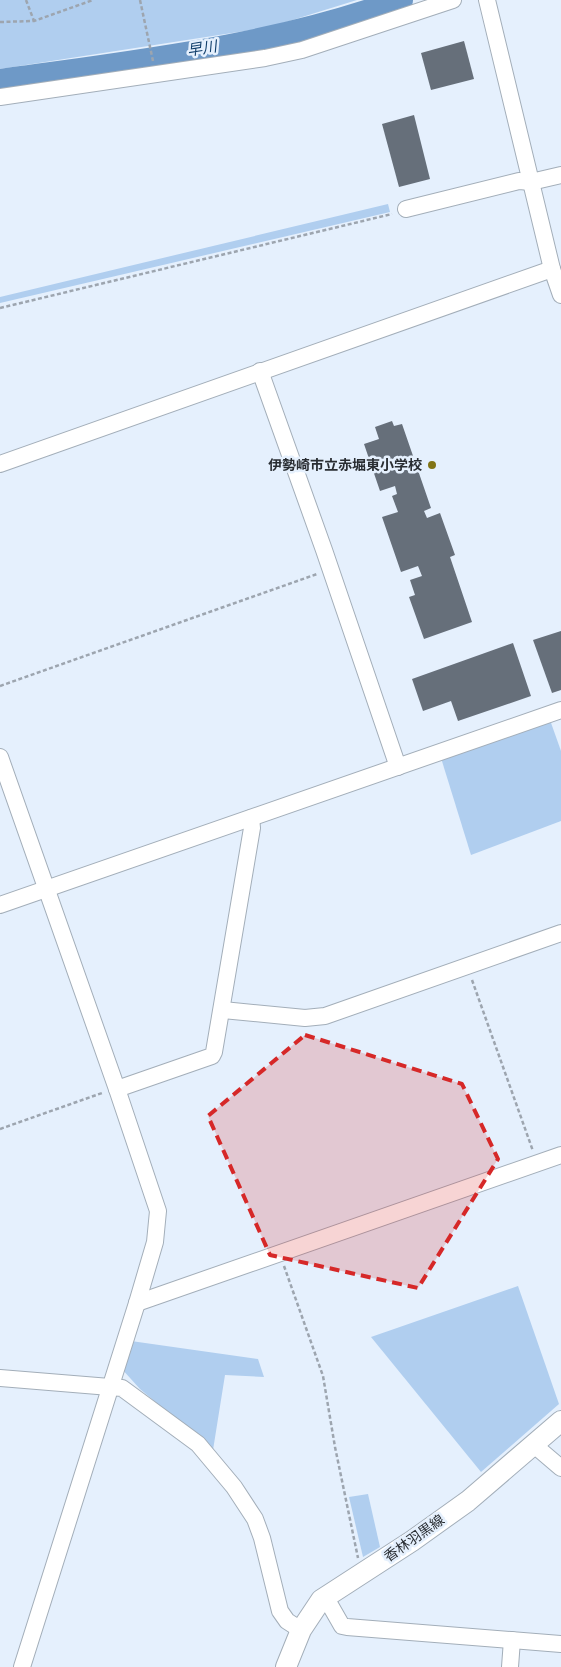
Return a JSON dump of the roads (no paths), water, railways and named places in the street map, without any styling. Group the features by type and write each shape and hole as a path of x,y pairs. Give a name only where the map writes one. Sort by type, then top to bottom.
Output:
{"main road":[{"name":"香林羽黒線","path":"286,1667 301,1630 321,1600 412,1541 468,1500 561,1421"}],"street":[{"path":"0,97 274,56 302,50 453,0"},
{"path":"487,0 552,269 561,295"},
{"path":"406,209 519,181 531,182 561,175"},
{"path":"0,464 552,269"},
{"path":"260,372 331,570 398,767"},
{"path":"0,905 561,710"},
{"path":"0,757 158,1211 155,1242 137,1303 22,1667"},
{"path":"117,1089 212,1056 223,1010 252,828 251,818"},
{"path":"223,1010 306,1018 325,1016 561,933"},
{"path":"137,1303 561,1155"},
{"path":"0,1378 122,1388 198,1444 234,1487 260,1528 280,1611 287,1621 301,1630"},
{"path":"534,1445 561,1468"},
{"path":"321,1600 330,1605 342,1626 347,1627 561,1644"},
{"path":"510,1667 512,1640"}],"waterway":[{"name":"早川","path":"0,81 203,51 253,41 303,30 401,0"}],"place":[{"name":"伊勢崎市立赤堀東小学校","path":"432,465"}]}
